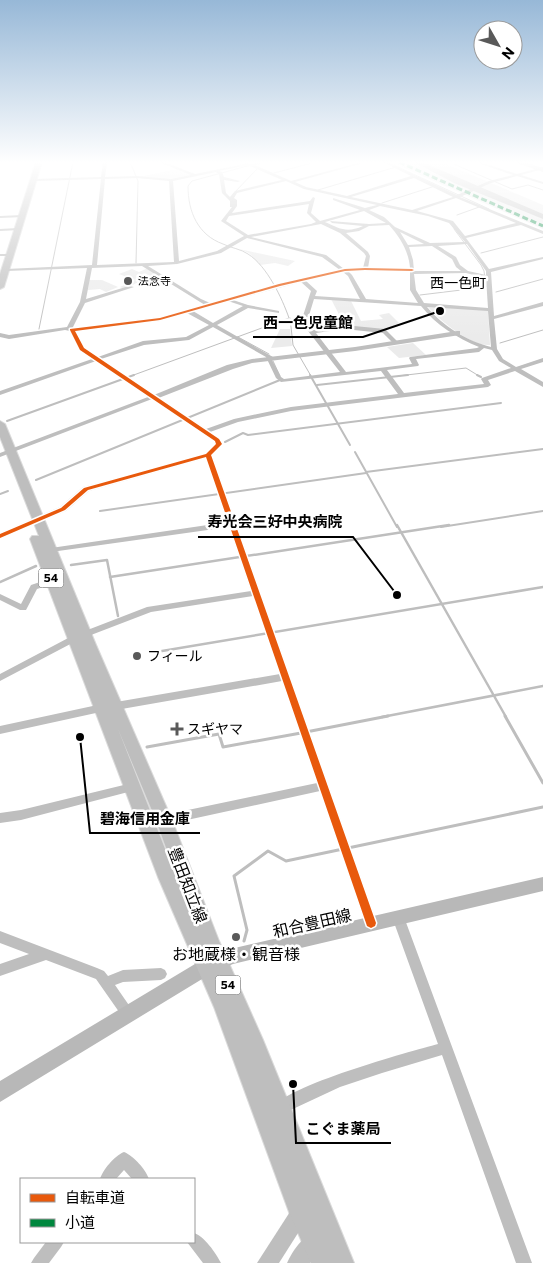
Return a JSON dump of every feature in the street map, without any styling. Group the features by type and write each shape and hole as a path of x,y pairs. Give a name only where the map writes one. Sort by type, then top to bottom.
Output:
{"main road":[{"path":"0,284 20,221"},
{"name":"豊田知立線","path":"0,424 3,451 34,522 52,581 80,636"},
{"name":"豊田知立線","path":"34,522 51,550 80,636 109,707 164,820 212,964 301,1212 323,1263"},
{"name":"豊田知立線","path":"109,707 132,787 280,1108 342,1263"},
{"name":"和合豊田線","path":"0,1092 212,964 232,956 543,884"}],"street":[{"path":"0,536 63,509 86,489 208,455 220,444 82,349 70,327 83,302 92,266 98,221"},
{"path":"174,221 177,263"},
{"path":"223,221 247,236 322,254 345,270 364,302"},
{"path":"319,221 342,232 366,252 368,256 365,269"},
{"path":"6,270 177,263 219,252 247,236 328,221"},
{"path":"384,221 454,258 457,264 466,272"},
{"path":"448,221 469,243 489,274 494,349 501,360 543,385"},
{"path":"515,221 543,233"},
{"path":"524,221 543,229"},
{"path":"321,223 390,224"},
{"path":"465,238 521,224"},
{"path":"342,232 357,230 368,225"},
{"path":"395,228 407,246 414,290 424,305 440,323 482,347 494,349"},
{"path":"0,230 18,229"},
{"path":"407,246 469,243"},
{"path":"0,255 10,255"},
{"path":"0,335 9,336 65,328 72,330 137,322 188,311 345,270 365,269 489,274 543,258"},
{"path":"144,264 199,300 210,304"},
{"path":"302,280 314,291 314,297 304,322 344,373"},
{"path":"83,302 131,287"},
{"path":"314,297 492,310"},
{"path":"228,300 277,312"},
{"path":"492,318 543,304"},
{"path":"0,393 144,343 187,339 247,306"},
{"path":"188,311 269,358 278,378 283,381 416,365 412,358 479,350 482,347"},
{"path":"312,332 344,327 385,331 396,342"},
{"path":"3,451 230,367 269,358 326,352 457,333"},
{"path":"205,432 252,416 488,384 484,379 543,360"},
{"path":"383,369 402,395"},
{"path":"208,455 254,593 370,923"},
{"path":"51,550 231,524"},
{"path":"0,597 23,608 34,587 52,581"},
{"path":"0,678 80,636 150,609 254,593"},
{"path":"0,730 109,707 285,677"},
{"path":"164,820 323,786"},
{"path":"0,818 21,815 132,787"},
{"path":"398,917 524,1263"},
{"path":"0,936 100,975 129,1014"},
{"path":"0,970 46,954"},
{"path":"106,984 123,976 161,974"},
{"path":"280,1108 304,1095 346,1079 445,1048"},
{"path":"108,1178 124,1159 141,1178"},
{"path":"267,1263 314,1195"},
{"path":"297,1263 327,1225"},
{"path":"195,1241 213,1263"},
{"path":"39,1263 55,1243"}],"shaded area":[{"path":"525,221 543,221 543,229"},
{"path":"239,249 295,261 288,266 275,263 260,265 249,253"},
{"path":"148,268 165,279 157,282 146,278 125,289 120,287 135,280 119,274 132,269 139,272"},
{"path":"89,280 102,280 118,287 106,292 100,289 88,290"},
{"path":"331,299 351,301 361,321 383,319 379,315 389,313 399,323 387,330 345,326"},
{"path":"428,307 488,310 490,345 474,342 456,332"},
{"path":"280,329 290,329 292,346 271,348"},
{"path":"413,343 426,355 399,358 387,347"}],"waterway":[{"path":"39,329 61,221"},
{"path":"136,263 137,221"},
{"path":"131,376 289,318 278,292 255,259 245,252 214,240 201,229 196,221"},
{"path":"420,295 486,287 484,271 481,265 454,229"},
{"path":"481,253 543,237"},
{"path":"496,292 543,279"},
{"path":"290,318 293,345 311,376"},
{"path":"500,343 543,330"},
{"path":"238,337 269,354"},
{"path":"273,361 280,376"},
{"path":"398,376 466,368 479,376"},
{"path":"7,421 134,375"},
{"path":"310,375 338,424"},
{"path":"317,385 408,375"},
{"path":"36,480 280,380"},
{"path":"338,424 501,403"},
{"path":"225,442 243,433 248,435 338,424"},
{"path":"338,424 350,445"},
{"path":"366,472 543,449"},
{"path":"355,452 366,472"},
{"path":"366,472 397,527"},
{"path":"100,511 366,473"},
{"path":"0,494 8,491"},
{"path":"441,527 543,511"},
{"path":"397,525 401,532"},
{"path":"401,532 449,525"},
{"path":"110,577 401,532"},
{"path":"401,532 442,604"},
{"path":"71,565 107,560 110,577"},
{"path":"0,582 36,566"},
{"path":"110,577 118,616"},
{"path":"442,604 543,587"},
{"path":"162,651 442,604"},
{"path":"442,604 494,695"},
{"path":"494,695 543,686"},
{"path":"382,717 494,695"},
{"path":"494,695 506,717"},
{"path":"306,732 388,716"},
{"path":"505,716 543,783"},
{"path":"147,747 219,734 223,747 301,733"},
{"path":"348,848 543,807"},
{"path":"244,941 247,930 234,876 268,851 286,861 343,849"}],"marked path":[{"path":"532,221 543,226"}],"cycle path":[{"path":"0,536 63,509 86,489 208,455 219,444 217,440 82,349 72,330 160,319 279,285 345,270 412,270"},
{"path":"208,455 371,923"}],"place":[{"name":"法念寺","path":"128,281"},
{"name":"西一色児童館","path":"440,311"},
{"name":"寿光会三好中央病院","path":"397,595"},
{"name":"フィール","path":"137,656"},
{"name":"スギヤマ","path":"177,729"},
{"name":"碧海信用金庫","path":"80,737"},
{"name":"お地蔵様・観音様","path":"236,937"},
{"name":"こぐま薬局","path":"293,1084"}],"district":[{"name":"西一色町","path":"458,283"}]}
